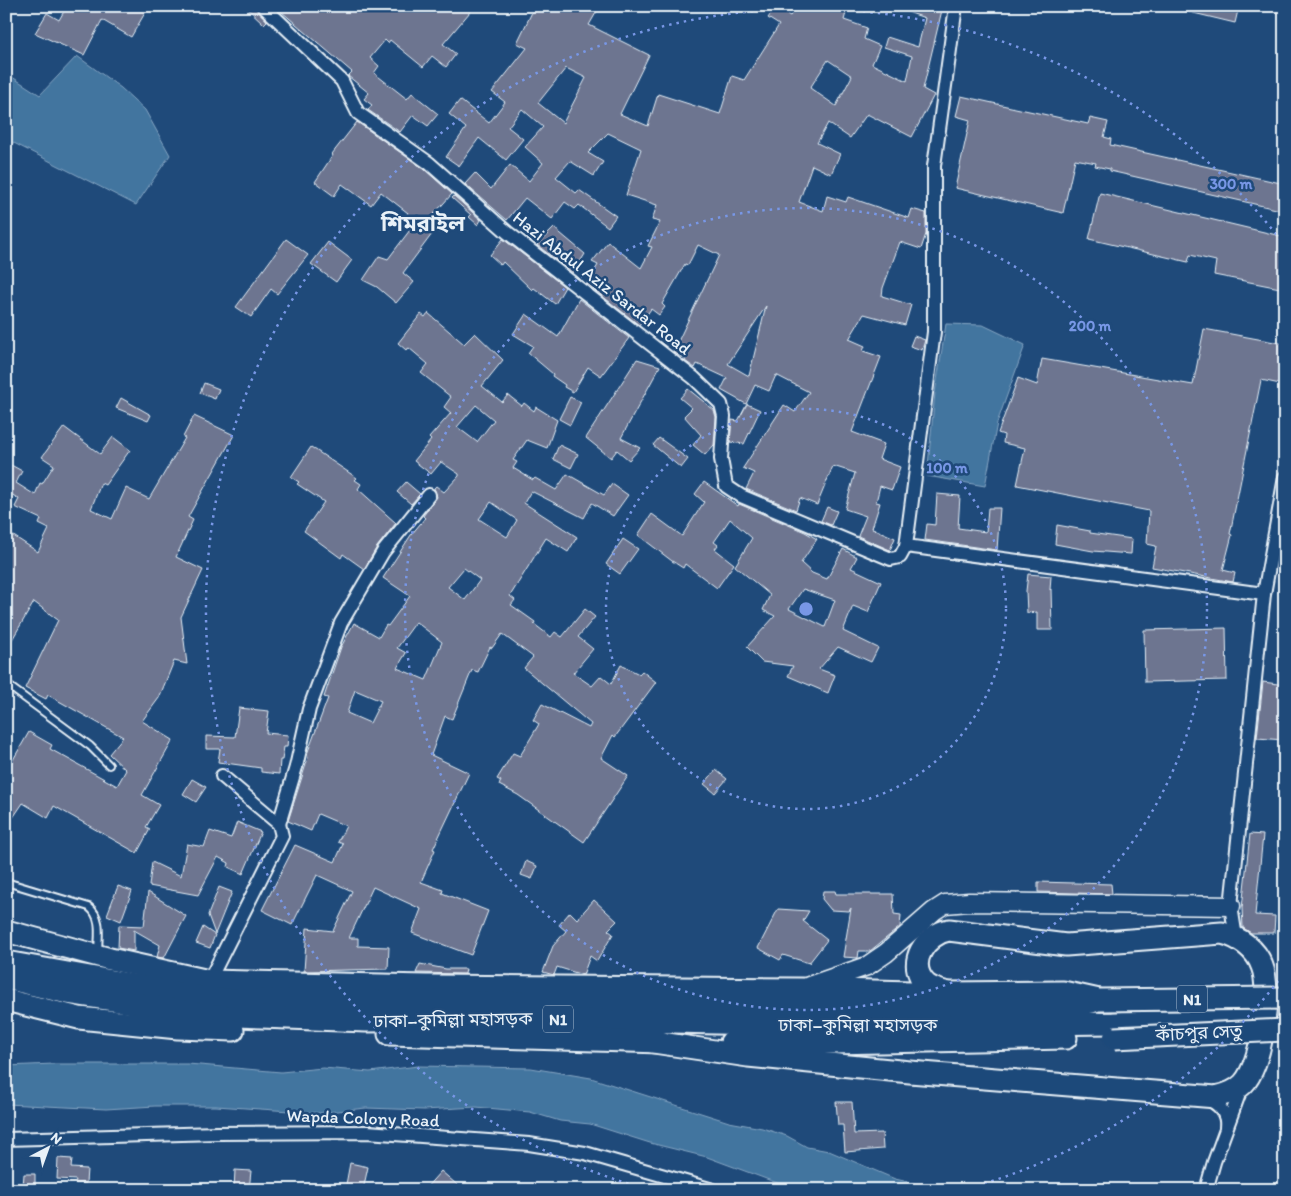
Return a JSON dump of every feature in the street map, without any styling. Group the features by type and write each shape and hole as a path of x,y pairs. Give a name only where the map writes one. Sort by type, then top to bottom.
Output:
{"highway":[{"path":"647,1042 815,1063 1202,1098 1226,1094 1243,1084 1254,1068 1261,1036 1265,977 1259,959 1244,943 1236,938 1215,932 1115,943 1066,945 949,930 940,932 925,942 921,949 918,965 927,985 948,993"},
{"path":"6,931 98,956 209,981 426,986 801,989 948,993 1063,992 1099,1000"},
{"name":"ঢাকা–কুমিল্লা মহাসড়ক","path":"6,962 213,999 1042,1008 1081,1005 1099,1000"},
{"name":"ঢাকা–কুমিল্লা মহাসড়ক","path":"6,978 68,993 211,1015 366,1021 542,1019 1114,1030"},
{"name":"কাঁচপুর সেতু","path":"1099,1000 1285,998"},
{"path":"6,1000 79,1018 178,1028 647,1042 832,1043 1114,1030"},
{"name":"কাঁচপুর সেতু","path":"1114,1030 1285,1015"},
{"name":"কাঁচপুর সেতু","path":"1114,1030 1285,1030"}],"street":[{"name":"Hazi Abdul Aziz Sardar Road","path":"263,6 342,81 358,112 429,163 507,232 694,378 721,404 724,416 721,459 726,486 741,496 891,559 903,551"},
{"path":"956,6 934,166 934,332 903,551 1264,594"},
{"path":"1236,938 1232,906 1264,594 1285,477"},
{"path":"209,981 236,924 280,843 282,836 279,824 296,767 309,709 341,623 383,552 429,495"},
{"path":"222,776 279,824"},
{"path":"801,989 867,966 886,953 934,911 945,904 968,902 1232,906"},
{"path":"1206,1190 1243,1084"},
{"path":"1202,1098 1212,1101 1224,1114 1227,1121 1225,1132"},
{"name":"Wapda Colony Road","path":"6,1139 217,1133 367,1132 529,1144 585,1153 714,1190"}],"lane":[{"path":"6,684 90,746 109,765"},
{"path":"6,882 89,907 98,918 98,956"}],"water":[{"path":"77,56 121,88 145,110 170,155 136,205 6,139 6,73 40,95"},
{"path":"946,324 983,325 1025,345 997,423 985,486 927,476 935,393"},
{"path":"188,1064 281,1072 323,1068 370,1072 418,1066 531,1068 591,1078 729,1122 762,1128 787,1136 807,1147 829,1151 895,1179 944,1190 796,1190 707,1157 650,1143 590,1124 560,1121 530,1112 476,1107 424,1110 366,1108 319,1113 216,1106 155,1106 106,1109 6,1104 6,1066"}],"building":[{"path":"67,6 149,6 131,37 102,20 84,55 35,33 47,13 59,20"},
{"path":"245,6 255,6 267,21 264,24"},
{"path":"275,6 475,6 443,44 456,54 446,67 432,56 423,67 390,40 388,43 385,40 370,58 379,66 374,73 407,99 412,93 438,114 428,126 413,115 400,132 368,110 372,105 364,99 369,93 348,76 352,72"},
{"path":"535,6 600,6 589,25 649,55 620,114 648,126 658,94 720,114 732,76 744,80 779,25 768,18 776,7 790,16 798,6 848,6 844,20 867,28 864,39 880,46 872,64 907,81 912,56 884,47 887,37 918,47 925,18 896,8 896,6 926,6 942,10 923,89 934,95 912,137 867,114 850,138 828,123 817,143 840,154 831,174 812,165 799,202 823,211 827,196 846,202 848,197 909,218 912,209 926,213 926,234 921,249 900,242 883,288 882,296 911,305 905,325 864,314 849,339 865,346 863,351 881,357 852,432 884,444 879,459 900,467 892,490 880,486 876,502 880,503 872,528 895,538 890,550 858,536 866,516 845,509 855,473 833,466 817,505 800,498 796,510 746,489 754,473 743,468 784,405 795,412 809,392 776,375 769,391 755,385 746,404 721,390 727,378 697,364 695,368 685,361 686,359 673,352 719,255 698,245 688,265 685,264 662,304 665,307 659,315 651,309 639,325 587,284 598,265 592,262 608,242 641,268 652,247 648,246 660,222 652,220 657,205 626,195 641,149 608,133 588,153 603,162 594,176 570,161 556,177 576,193 579,190 616,216 608,227 579,205 575,209 565,202 552,219 525,198 507,220 465,184 475,173 491,189 510,165 529,181 543,163 525,147 543,127 522,109 508,127 523,139 506,160 479,138 459,166 446,157 466,128 449,114 460,100 489,123 505,102 492,92 527,48 517,43","holes":["828,60 852,76 836,106 810,88","566,68 586,78 563,123 538,103","766,306 749,376 728,364"]},
{"path":"1182,6 1239,6 1235,23 1181,10"},
{"path":"961,96 1088,124 1090,118 1108,122 1104,137 1111,139 1110,145 1285,184 1285,211 1110,171 1110,169 1095,166 1096,163 1075,159 1063,213 955,188 970,120 956,116"},
{"path":"357,122 424,169 452,194 434,214 447,224 440,233 435,230 403,273 414,282 396,303 377,287 363,280 379,256 388,259 410,230 401,224 408,213 381,192 371,205 342,184 334,196 315,182 332,154"},
{"path":"1100,193 1285,237 1285,289 1214,275 1216,261 1190,255 1188,262 1089,239"},
{"path":"454,196 481,220 478,225 469,217 471,215 452,198"},
{"path":"554,228 585,254 573,273 537,245"},
{"path":"286,239 308,255 277,294 271,289 251,317 236,307"},
{"path":"503,239 565,287 555,304 534,288 532,290 503,262 501,265 490,255"},
{"path":"328,242 352,260 336,282 311,264"},
{"path":"579,299 629,338 601,376 588,367 573,392 564,387 565,385 552,376 553,374 528,353 533,346 513,334 526,314 558,337"},
{"path":"428,313 464,344 475,333 503,360 482,386 502,402 508,395 522,406 524,403 534,411 536,407 557,420 547,448 527,440 513,460 517,462 513,468 533,480 535,478 556,490 567,474 604,495 612,484 628,495 613,516 592,503 584,518 531,491 524,503 577,537 568,552 546,538 510,596 515,600 511,605 535,622 534,624 551,637 555,632 562,637 585,609 595,617 578,637 593,649 573,673 592,686 601,676 611,684 621,665 639,674 642,671 656,682 615,737 613,735 601,758 628,776 584,842 518,795 499,785 501,781 497,779 513,753 520,756 539,724 533,720 542,704 589,728 591,724 524,668 533,657 502,634 492,648 490,647 478,672 472,670 452,719 445,716 431,755 469,773 433,849 435,850 421,882 443,890 442,893 488,911 471,955 412,933 421,909 373,887 349,938 358,938 358,946 389,947 388,969 304,971 307,928 333,931 352,891 317,875 292,925 262,910 295,845 335,862 343,844 338,842 346,826 318,814 311,831 288,821 308,758 307,754 328,698 324,697 341,647 354,623 379,637 386,625 388,626 410,596 383,578 411,535 425,518 423,516 437,497 434,488 436,486 444,492 459,476 459,474 441,462 431,474 414,461 431,440 429,438 451,413 444,407 451,397 421,373 428,364 409,348 406,350 398,343 421,314 425,317","holes":["476,405 494,420 477,442 457,427","491,502 517,520 507,537 479,519","464,568 480,580 465,600 448,587","416,622 442,642 426,680 397,668 406,653 397,648","355,690 381,701 370,723 347,713"]},
{"path":"1204,329 1285,344 1280,384 1261,380 1230,534 1232,535 1223,570 1235,573 1233,582 1152,567 1156,546 1147,544 1149,511 1017,485 1025,448 1003,443 1004,435 998,433 1018,378 1037,385 1042,359 1193,385"},
{"path":"914,336 925,340 922,350 910,346"},
{"path":"637,359 660,366 621,438 640,448 629,460 617,450 611,458 586,438"},
{"path":"204,383 219,389 215,399 200,393"},
{"path":"688,389 714,410 716,417 714,445 705,455 693,445 701,435 684,416 692,408 680,398"},
{"path":"570,397 581,402 570,425 559,419"},
{"path":"121,398 151,415 148,421 116,408"},
{"path":"747,404 760,410 744,444 730,442 732,420 738,421"},
{"path":"194,416 234,435 188,517 193,520 176,557 203,570 181,617 187,664 174,661 159,698 142,721 173,740 142,795 159,805 146,827 150,829 137,853 54,806 48,818 23,803 6,828 6,772 29,732 52,745 50,749 117,786 126,770 109,754 123,737 48,695 46,699 25,688 58,620 34,602 6,650 6,544 12,535 38,552 49,529 39,524 41,519 15,507 19,499 11,494 6,503 6,475 11,465 22,471 16,483 35,495 40,483 42,484 54,465 42,457 64,427 100,454 113,437 130,450 105,485 101,483 91,509 112,519 126,488 149,499 185,438 183,437"},
{"path":"659,438 688,459 681,468 653,445"},
{"path":"559,445 578,454 571,468 553,459"},
{"path":"311,447 357,478 355,480 361,484 358,489 396,523 377,547 364,569 343,554 341,558 304,531 324,502 297,484 299,482 291,477"},
{"path":"406,482 420,494 411,504 397,492"},
{"path":"704,482 738,506 739,504 817,539 801,563 812,573 827,579 843,549 857,557 851,568 881,582 868,612 853,606 843,631 878,648 871,662 838,647 819,669 835,675 828,693 788,676 793,666 762,662 747,647 775,616 763,610 770,595 735,566 752,538 730,519 714,542 718,545 715,549 734,564 717,588 685,564 683,568 672,561 638,535 652,514 682,536 704,502 695,494","holes":["803,589 835,600 825,627 789,609"]},
{"path":"937,494 960,496 958,528 986,532 988,508 1000,508 997,550 925,540 927,524 935,525"},
{"path":"827,507 837,511 831,525 821,521"},
{"path":"1057,525 1090,531 1090,533 1132,539 1131,554 1093,551 1055,544"},
{"path":"623,539 638,549 620,574 606,564"},
{"path":"1028,574 1051,576 1052,630 1037,630 1037,612 1027,613 1026,591"},
{"path":"1226,628 1227,680 1145,682 1144,630"},
{"path":"1263,682 1285,685 1284,740 1257,738"},
{"path":"239,708 269,711 266,733 288,735 287,747 284,747 282,760 280,760 279,774 261,772 261,768 218,762 220,749 206,749 206,736 235,737"},
{"path":"716,770 727,779 715,793 704,784"},
{"path":"192,779 206,787 196,802 183,794"},
{"path":"237,822 261,832 243,874 228,867 229,863 218,857 198,895 149,886 152,862 181,876 187,844 204,847 210,831 231,838"},
{"path":"1250,834 1263,835 1255,915 1275,916 1274,933 1251,933 1243,928 1242,908"},
{"path":"526,861 537,866 532,879 521,875"},
{"path":"1038,882 1111,884 1112,894 1038,892"},
{"path":"118,886 132,891 121,921 107,915"},
{"path":"219,887 232,892 215,934 208,915"},
{"path":"823,891 835,891 836,894 893,894 894,914 901,915 900,927 870,951 859,951 858,958 843,957 851,908 849,911 831,910 822,899"},
{"path":"148,892 186,916 164,958 157,957 160,945 134,930 134,951 118,948 119,925 144,926"},
{"path":"594,900 617,921 608,930 613,934 597,961 590,956 583,975 557,967 554,975 543,972 553,946 566,931 559,925 570,912 577,919"},
{"path":"778,909 809,911 803,921 827,940 809,963 783,955 780,960 758,948"},
{"path":"203,927 215,935 210,948 196,943"},
{"path":"420,964 446,969 466,969 465,974 416,973"},
{"path":"836,1102 852,1102 854,1134 882,1133 883,1149 845,1152 843,1125 838,1125"},
{"path":"58,1158 72,1159 71,1168 87,1169 86,1183 75,1183 76,1180 57,1179"},
{"path":"350,1163 368,1167 363,1190 345,1190"},
{"path":"235,1170 251,1171 249,1190 234,1190"},
{"path":"441,1171 463,1190 424,1190"},
{"path":"24,1174 35,1174 35,1186 23,1186"}],"district":[{"name":"শিমরাইল","path":"423,223"}]}
